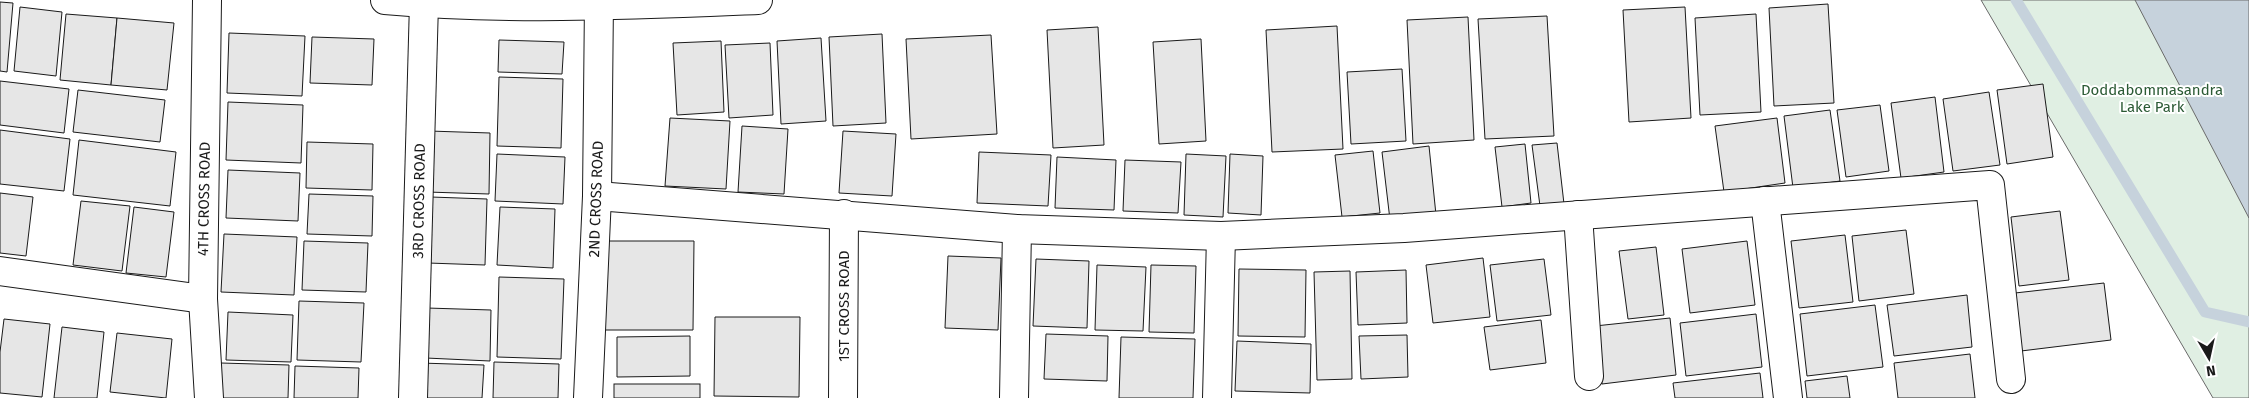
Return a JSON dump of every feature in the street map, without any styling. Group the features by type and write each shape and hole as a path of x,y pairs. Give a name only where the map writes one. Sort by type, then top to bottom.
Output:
{"street":[{"name":"4TH CROSS ROAD","path":"206,0 203,299 209,398"},
{"path":"385,0 424,3 599,3 758,0"},
{"name":"3RD CROSS ROAD","path":"413,398 424,3"},
{"name":"2ND CROSS ROAD","path":"588,398 597,196 599,3"},
{"path":"597,196 1017,229 1221,236 1404,228 1990,185 2011,379"},
{"path":"1765,201 1788,398"},
{"name":"1ST CROSS ROAD","path":"843,398 844,214"},
{"path":"1578,215 1589,376"},
{"path":"1014,398 1017,229"},
{"path":"1217,398 1221,236"},
{"path":"0,271 203,299"}],"green space":[{"name":"Doddabommasandra Lake Park","path":"1981,0 2249,0 2249,398 2213,398"}],"shaded area":[{"path":"2135,0 2249,0 2249,218"}],"building":[{"path":"0,2 13,3 7,72 0,71"},
{"path":"1828,4 1834,103 1774,106 1769,8"},
{"path":"20,7 62,12 56,76 14,71"},
{"path":"1685,7 1691,118 1629,122 1623,10"},
{"path":"66,14 117,18 111,85 60,80"},
{"path":"1756,14 1761,112 1700,115 1695,18"},
{"path":"1547,16 1554,136 1485,139 1478,19"},
{"path":"1468,17 1474,140 1413,144 1407,20"},
{"path":"117,18 174,23 167,90 111,85"},
{"path":"1337,26 1343,149 1272,152 1266,30"},
{"path":"1098,27 1104,145 1053,148 1047,30"},
{"path":"229,33 305,36 302,96 227,93"},
{"path":"882,34 886,123 833,126 829,37"},
{"path":"991,35 997,134 911,139 906,39"},
{"path":"312,37 374,39 372,85 310,83"},
{"path":"821,38 826,121 781,124 777,41"},
{"path":"1201,39 1206,141 1159,144 1153,42"},
{"path":"499,40 564,42 562,74 498,72"},
{"path":"721,41 724,112 677,115 673,43"},
{"path":"770,43 773,115 729,118 725,45"},
{"path":"1402,69 1406,141 1351,144 1347,72"},
{"path":"499,77 563,79 561,148 497,146"},
{"path":"0,81 69,89 64,133 0,125"},
{"path":"2043,84 2053,157 2007,164 1997,90"},
{"path":"78,90 165,100 160,142 73,132"},
{"path":"1989,92 2000,165 1953,171 1943,99"},
{"path":"1935,97 1944,172 1901,178 1891,103"},
{"path":"228,102 303,105 301,163 226,160"},
{"path":"1880,105 1889,171 1846,177 1837,110"},
{"path":"1830,110 1840,181 1793,188 1784,116"},
{"path":"670,118 730,121 726,189 665,186"},
{"path":"1777,118 1785,183 1724,192 1715,126"},
{"path":"742,126 788,129 784,194 738,192"},
{"path":"0,130 70,139 64,191 0,184"},
{"path":"429,131 490,133 489,194 427,192"},
{"path":"843,131 896,134 892,196 839,193"},
{"path":"79,140 176,152 170,206 73,195"},
{"path":"307,142 373,144 372,190 306,188"},
{"path":"1557,143 1564,204 1540,206 1532,145"},
{"path":"1525,144 1531,203 1502,207 1495,147"},
{"path":"1429,146 1436,215 1390,220 1382,152"},
{"path":"1373,151 1380,213 1342,217 1335,155"},
{"path":"979,152 1051,155 1048,206 977,203"},
{"path":"497,154 565,157 563,204 495,201"},
{"path":"1186,154 1226,156 1223,217 1184,215"},
{"path":"1230,154 1263,156 1261,215 1228,213"},
{"path":"1057,157 1116,160 1114,210 1055,208"},
{"path":"1125,160 1181,162 1178,213 1123,211"},
{"path":"228,170 300,173 298,221 226,218"},
{"path":"0,193 33,197 26,256 0,253"},
{"path":"309,194 373,196 372,236 307,234"},
{"path":"431,197 487,199 485,265 428,263"},
{"path":"81,201 130,206 122,271 73,265"},
{"path":"134,207 174,212 166,277 126,273"},
{"path":"500,207 555,209 553,268 497,265"},
{"path":"2060,211 2069,280 2019,286 2011,217"},
{"path":"1906,230 1914,294 1859,301 1852,236"},
{"path":"224,234 297,237 294,295 221,292"},
{"path":"1845,235 1853,302 1799,308 1791,241"},
{"path":"304,241 368,243 366,292 302,290"},
{"path":"604,241 694,241 693,330 604,330"},
{"path":"1747,241 1755,305 1690,313 1682,249"},
{"path":"1656,247 1664,315 1628,319 1619,251"},
{"path":"948,256 1001,258 998,330 945,328"},
{"path":"1483,258 1490,317 1433,323 1426,265"},
{"path":"1036,259 1089,261 1087,328 1033,326"},
{"path":"1544,259 1551,315 1497,321 1490,265"},
{"path":"1097,265 1146,267 1143,331 1095,330"},
{"path":"1151,265 1196,266 1194,333 1149,332"},
{"path":"1239,269 1306,270 1305,337 1238,336"},
{"path":"1406,270 1407,323 1358,325 1356,272"},
{"path":"1350,271 1352,379 1317,380 1314,272"},
{"path":"499,277 564,279 561,359 497,357"},
{"path":"2104,283 2111,340 2021,351 2015,293"},
{"path":"1967,295 1972,347 1894,356 1887,305"},
{"path":"299,301 364,303 361,362 297,360"},
{"path":"1875,305 1883,367 1807,376 1800,314"},
{"path":"427,308 491,310 490,361 426,358"},
{"path":"228,312 293,315 291,362 226,360"},
{"path":"1756,314 1762,367 1686,376 1680,323"},
{"path":"715,317 800,317 799,397 714,396"},
{"path":"1670,318 1676,375 1602,384 1595,326"},
{"path":"4,319 50,324 42,397 0,393 0,352"},
{"path":"1541,320 1546,363 1490,370 1484,327"},
{"path":"62,327 104,332 97,398 54,398"},
{"path":"117,333 172,339 166,398 110,392"},
{"path":"1046,334 1108,336 1107,381 1044,379"},
{"path":"1407,335 1408,377 1361,379 1359,336"},
{"path":"690,336 690,376 617,377 617,337"},
{"path":"1121,337 1195,339 1193,398 1119,398"},
{"path":"1237,341 1311,344 1310,393 1235,391"},
{"path":"1970,354 1975,398 1898,398 1894,363"},
{"path":"494,362 559,364 558,398 493,398"},
{"path":"221,363 289,365 288,398 220,398"},
{"path":"420,363 484,365 482,398 419,398"},
{"path":"295,366 359,368 358,398 294,398"},
{"path":"1760,373 1763,398 1675,398 1673,383"},
{"path":"1847,376 1850,398 1807,398 1805,381"},
{"path":"614,384 700,384 700,398 614,398"}],"waterway":[{"path":"2016,0 2205,312 2249,322"}]}
